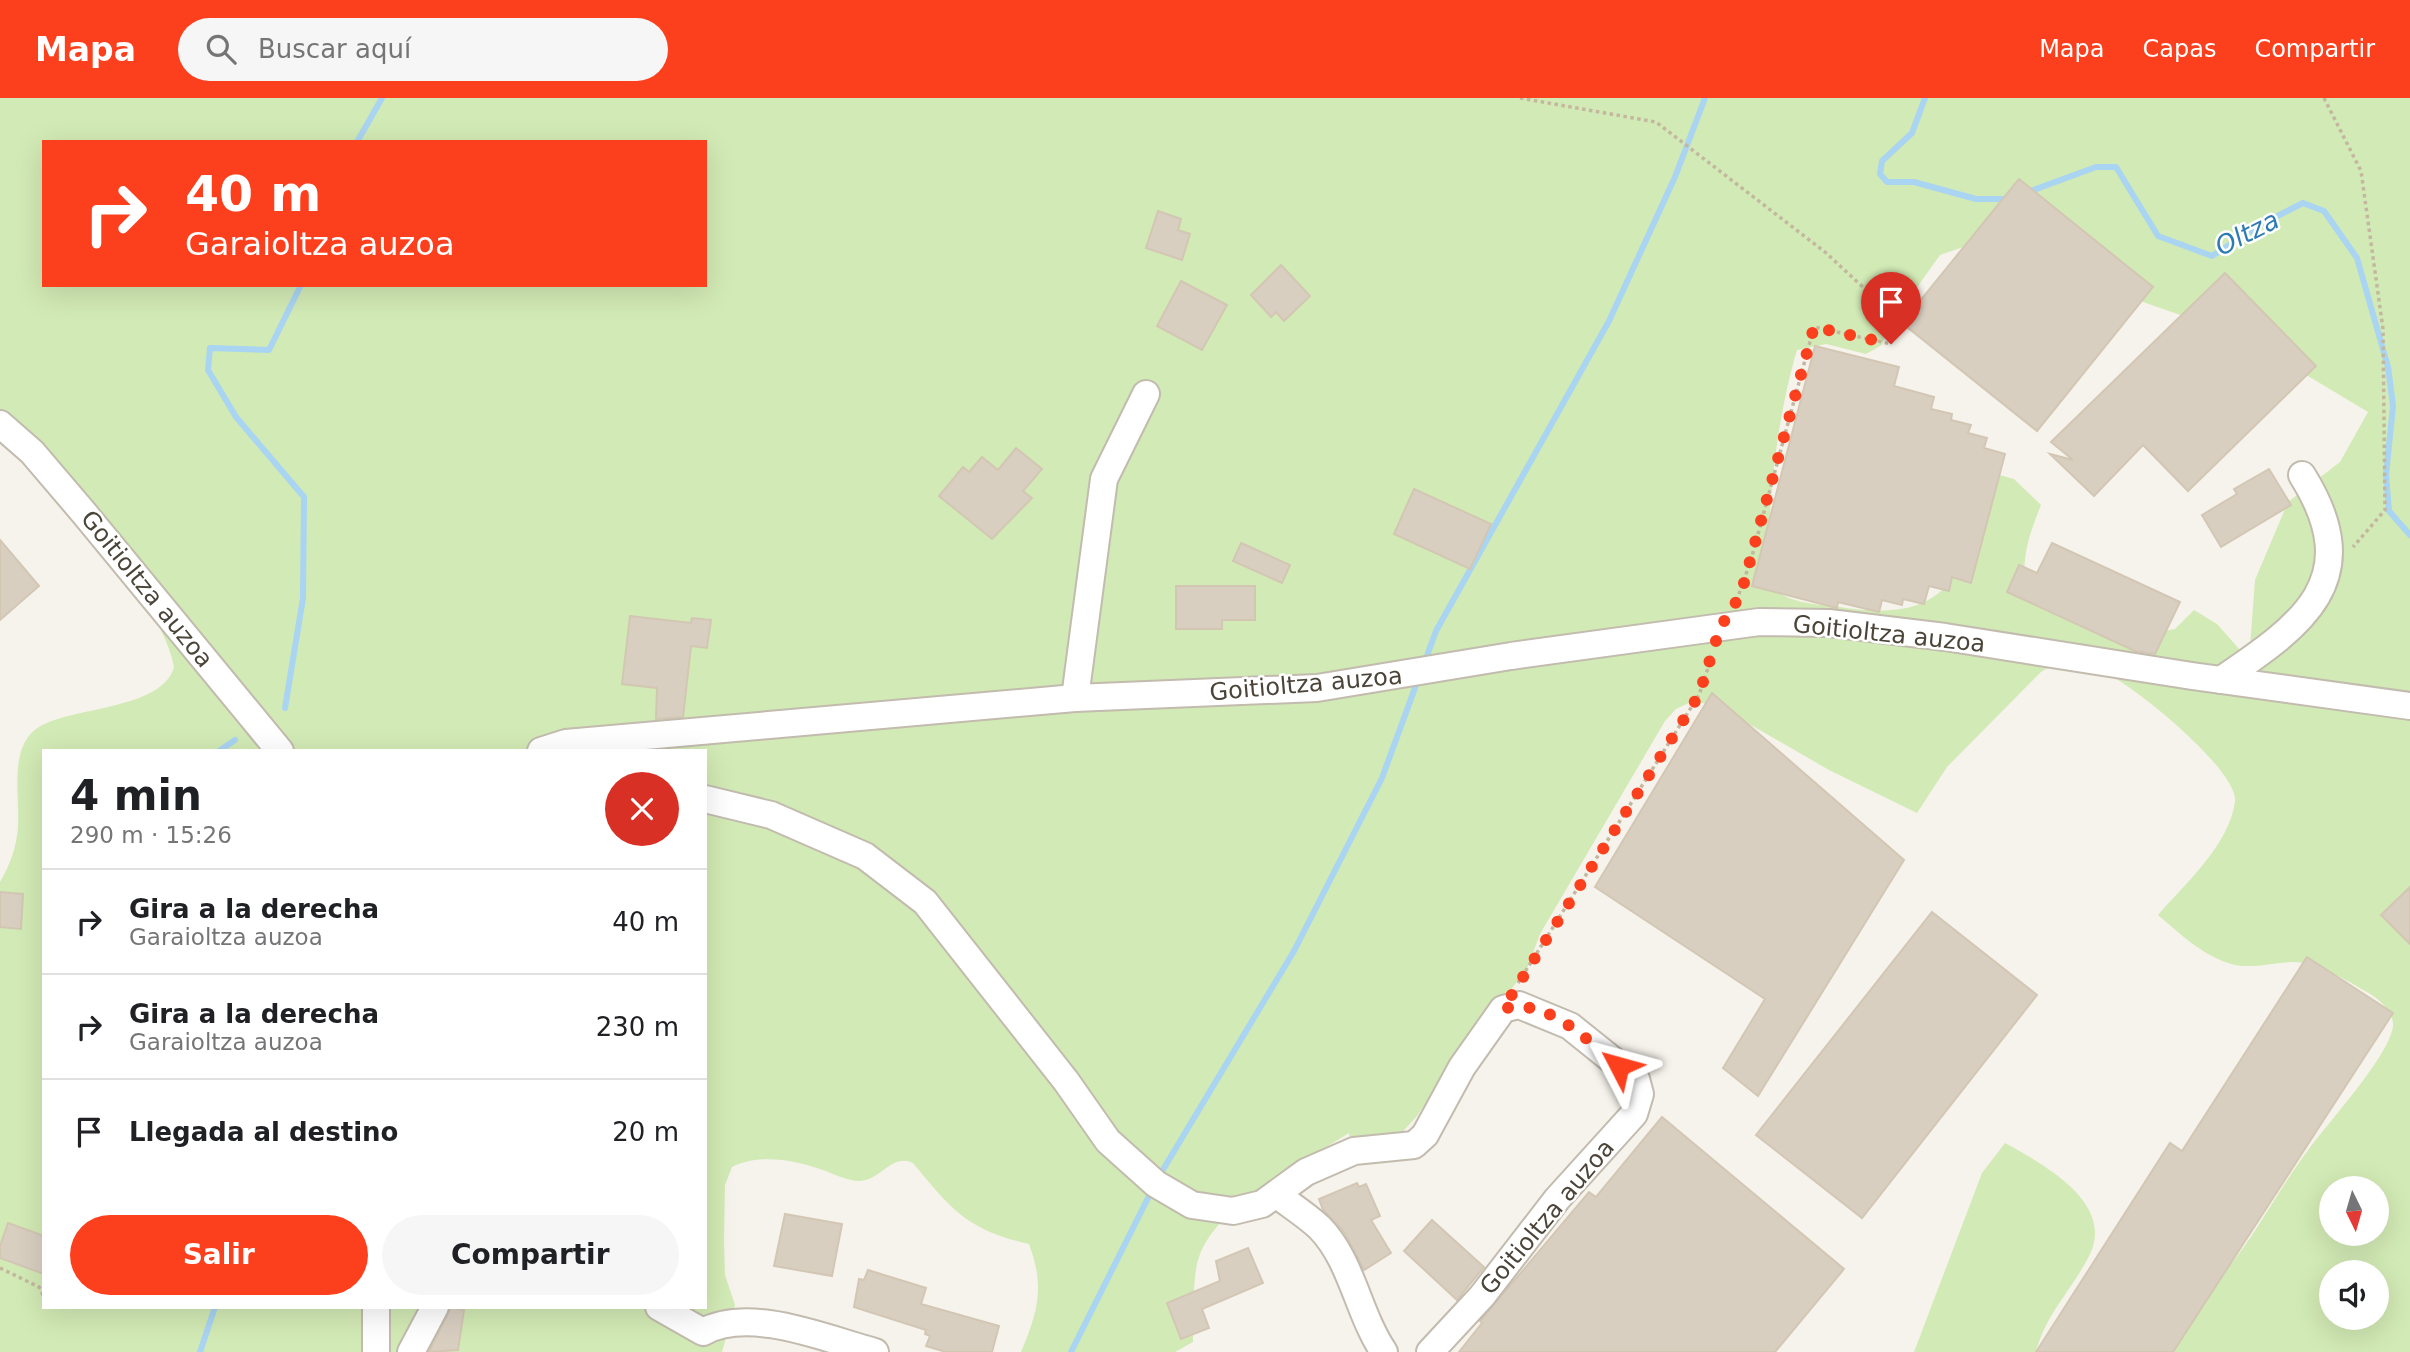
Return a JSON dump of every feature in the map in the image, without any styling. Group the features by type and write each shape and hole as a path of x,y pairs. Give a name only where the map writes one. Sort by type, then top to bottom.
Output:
{"street":[{"path":"1075,698 1104,479 1146,394"},
{"name":"Goitioltza auzoa","path":"3,434 84,513 278,749"},
{"path":"2221,680 2298,625 2318,598 2325,579 2328,547 2322,517 2302,475"},
{"name":"Goitioltza auzoa","path":"574,747 1075,698 1317,688 1511,656 1759,622 1829,623 1945,637 2410,706"},
{"path":"707,799 771,815 865,856 925,902 1066,1081 1108,1141 1156,1184 1192,1205 1233,1211 1262,1204 1306,1172 1354,1151 1414,1145 1425,1135 1462,1067 1503,1009"},
{"name":"Goitioltza auzoa","path":"1430,1352 1482,1296 1557,1199 1633,1114 1640,1094 1636,1079 1570,1026 1518,1004 1503,1009"},
{"path":"1276,1194 1320,1228 1341,1260 1371,1333 1384,1352"},
{"path":"376,1309 376,1352"},
{"path":"411,1352 434,1309"},
{"path":"663,1309 703,1332 717,1324 739,1320 760,1322 875,1352"}],"path":[{"path":"1503,1009 1699,695 1720,628 1741,594 1814,327 1891,344 1893,315 1825,252 1656,122 1520,98"},
{"path":"2324,98 2361,171 2383,329 2385,399 2385,510 2325,579"},
{"path":"0,1268 39,1287 42,1293"}],"green space":[{"path":"0,98 2410,98 2410,1352 2155,1352 2239,1254 2298,1164 2370,1071 2389,1039 2393,1020 2388,1010 2375,997 2330,972 2300,962 2251,966 2228,963 2200,949 2158,915 2193,877 2224,833 2235,802 2231,787 2199,746 2149,702 2103,671 2087,664 2076,663 2057,665 2041,672 1947,767 1917,813 1829,770 1718,706 1693,701 1676,709 1665,721 1540,934 1527,969 1452,1064 1417,1116 1386,1150 1350,1140 1349,1133 1264,1186 1223,1220 1209,1238 1197,1265 1193,1342 1175,1352 1021,1352 1032,1324 1038,1286 1029,1244 990,1232 962,1216 913,1163 899,1161 867,1180 860,1181 845,1179 801,1163 765,1159 732,1167 725,1185 725,1275 735,1305 722,1352 0,1352 0,882 12,855 17,833 18,774 22,748 36,729 51,722 134,700 152,692 166,681 174,667 165,638 148,608 101,544 0,434","holes":["2004,233 2098,272 2143,302 2232,333 2275,368 2308,376 2368,412 2340,462 2288,502 2255,580 2249,660 2217,624 2194,610 2175,629 2150,633 2025,581 2026,552 2041,505 2014,479 1992,473 1962,562 1949,582 1932,598 1909,607 1879,611 1804,602 1773,588 1769,533 1774,469 1778,436 1797,350 1826,344 1866,354 1882,345 1888,328 1940,255"]},
{"path":"2005,1143 2054,1173 2084,1201 2092,1218 2095,1235 2090,1254 2046,1325 2036,1352 1914,1352 1982,1173"}],"building":[{"path":"2019,179 2153,287 2037,431 1902,323"},
{"path":"1158,211 1181,219 1178,230 1190,234 1182,260 1146,248"},
{"path":"1281,265 1310,296 1284,321 1276,312 1271,317 1251,295"},
{"path":"2225,273 2316,366 2188,491 2143,445 2094,496 2050,454 2073,460 2051,442"},
{"path":"1181,281 1227,305 1202,350 1157,326"},
{"path":"1815,346 1899,367 1894,386 1934,397 1931,409 1952,414 1951,420 1971,425 1968,433 1987,438 1984,448 2005,454 1971,583 1952,577 1949,591 1929,586 1924,604 1903,599 1902,605 1882,600 1879,612 1838,602 1837,608 1752,586"},
{"path":"1016,448 1042,469 1023,491 1032,498 992,539 939,496 963,467 969,472 982,457 998,470"},
{"path":"2269,469 2291,505 2221,547 2202,515 2237,494 2234,489"},
{"path":"1414,489 1491,524 1470,569 1394,534"},
{"path":"0,540 39,586 0,620"},
{"path":"1241,543 1290,565 1282,583 1233,561"},
{"path":"2052,543 2180,602 2155,654 2135,651 2007,592 2019,565 2037,573"},
{"path":"1176,586 1255,586 1255,620 1222,620 1222,629 1176,629"},
{"path":"630,616 691,623 692,618 711,620 707,648 691,646 683,717 656,719 657,688 622,684"},
{"path":"1712,693 1904,860 1758,1096 1723,1068 1765,999 1595,887"},
{"path":"2410,887 2410,944 2381,915"},
{"path":"0,892 23,894 21,929 0,927"},
{"path":"1932,912 2037,995 1862,1218 1756,1135"},
{"path":"2307,957 2393,1013 2173,1352 2036,1352 2170,1143 2182,1151"},
{"path":"1662,1117 1844,1269 1775,1352 1459,1352 1482,1323 1480,1321 1589,1192 1596,1197"},
{"path":"1357,1183 1359,1187 1366,1184 1380,1216 1371,1220 1391,1253 1364,1270 1344,1232 1323,1210 1319,1199"},
{"path":"785,1214 842,1224 832,1276 774,1266"},
{"path":"1432,1220 1484,1267 1457,1300 1404,1251"},
{"path":"8,1223 42,1235 42,1273 0,1258 0,1246"},
{"path":"1248,1248 1263,1283 1202,1309 1209,1328 1181,1339 1167,1303 1220,1281 1216,1261"},
{"path":"868,1270 926,1288 921,1304 999,1326 992,1352 946,1352 926,1346 930,1336 925,1334 926,1330 854,1307 859,1279 864,1280"},
{"path":"450,1309 464,1310 458,1350 429,1352"}],"waterway":[{"path":"358,140 382,98"},
{"path":"1424,664 1436,631 1609,321 1675,177 1705,98"},
{"name":"Oltza","path":"1925,98 1912,133 1882,161 1880,174 1887,182 1914,182 1976,199 2008,199"},
{"name":"Oltza","path":"2028,192 2096,167 2116,167 2158,236 2212,256 2260,225 2303,203 2324,211 2357,258 2388,367 2393,406 2386,475 2389,511 2410,535"},
{"path":"285,708 303,598 304,497 236,417 208,370 210,348 269,350 300,287"},
{"path":"1158,1178 1294,951 1382,778 1419,677"},
{"path":"222,749 235,740"},
{"path":"1071,1352 1153,1188"},
{"path":"200,1352 214,1309"}],"route":[{"path":"1619,1066 1570,1026 1533,1008 1518,1004 1503,1009 1546,936 1699,695 1720,628 1741,594 1814,327 1891,344"}]}
